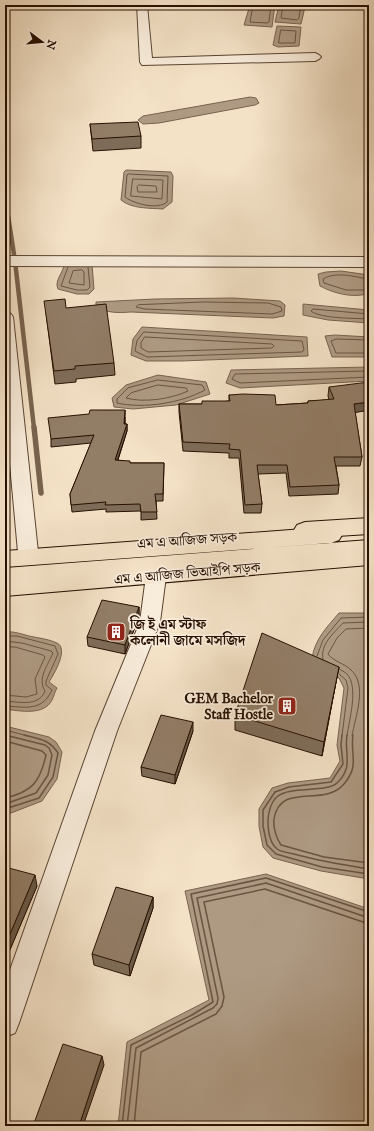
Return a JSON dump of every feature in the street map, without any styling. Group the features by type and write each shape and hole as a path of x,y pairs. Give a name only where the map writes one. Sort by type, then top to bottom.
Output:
{"main road":[{"name":"এম এ আজিজ সড়ক","path":"5,554 369,526"},
{"path":"5,559 369,533"},
{"path":"5,576 369,548"},
{"name":"এম এ আজিজ ভিআইপি সড়ক","path":"5,588 369,557"}],"street":[{"path":"142,5 146,62 315,57"},
{"path":"5,261 369,262"},
{"path":"5,317 7,352 28,552"},
{"path":"5,1023 106,730 150,622 156,576"}],"water":[{"path":"250,5 275,5 272,27 244,25"},
{"path":"279,5 305,7 301,24 275,22"},
{"path":"277,26 301,27 299,46 278,47 273,45"},
{"path":"250,97 256,98 259,103 159,123 143,124 138,120 143,116"},
{"path":"126,170 171,172 173,176 172,202 163,209 135,207 125,203 121,200 124,172"},
{"path":"92,264 94,289 89,294 77,294 58,289 57,283 64,265"},
{"path":"341,271 369,275 369,293 363,295 350,295 331,291 320,286 318,274"},
{"path":"233,298 280,301 285,305 284,316 273,318 117,312 96,307 96,302 155,299"},
{"path":"303,304 369,310 369,323 328,320 303,315"},
{"path":"142,327 307,337 308,356 146,361 131,355 133,339"},
{"path":"335,335 369,337 369,357 332,357 325,336"},
{"path":"369,367 369,381 240,388 226,383 231,370"},
{"path":"158,375 206,382 210,394 176,405 133,409 114,407 112,398 126,385"},
{"path":"339,613 369,613 369,879 321,871 273,858 263,847 259,826 259,809 272,788 288,783 330,778 340,761 337,745 344,688 339,678 330,675 312,658 319,639"},
{"path":"5,632 14,632 57,643 62,650 59,662 49,682 57,688 52,700 43,708 31,711 5,709"},
{"path":"5,726 49,737 56,742 62,752 57,779 42,801 11,813 5,813"},
{"path":"266,874 369,909 369,1048 367,1054 369,1057 369,1126 118,1126 127,1042 209,1000 185,891"}],"building":[{"path":"138,122 141,136 92,139 90,124"},
{"path":"65,299 66,308 106,304 114,363 75,366 75,369 54,371 44,301"},
{"path":"369,382 369,402 354,404 362,457 334,457 339,485 290,487 287,465 257,465 262,504 245,505 240,450 229,449 230,444 183,442 179,404 202,404 202,401 230,401 229,395 243,394 275,395 276,405 308,403 308,401 334,399 329,387"},
{"path":"90,410 125,410 124,424 127,424 115,460 130,461 130,463 164,463 163,494 155,494 157,512 141,512 140,504 105,505 106,502 71,505 70,494 94,435 51,439 48,418 89,414"},
{"name":"জি ই এম স্টাফ কলোনী জামে মসজিদ","path":"102,600 139,607 125,645 87,637"},
{"name":"GEM Bachelor Staff Hostle","path":"262,633 339,667 324,742 235,715"},
{"path":"161,715 193,722 175,775 141,767"},
{"path":"5,867 35,875 7,941 5,940"},
{"path":"116,887 153,897 129,965 92,954"},
{"path":"63,1044 102,1056 79,1126 33,1126"}],"waterway":[{"path":"5,196 15,261 34,428"},
{"path":"34,427 41,493"}],"place":[{"name":"জি ই এম স্টাফ কলোনী জামে মসজিদ","path":"116,632"},
{"name":"GEM Bachelor Staff Hostle","path":"287,706"}]}
